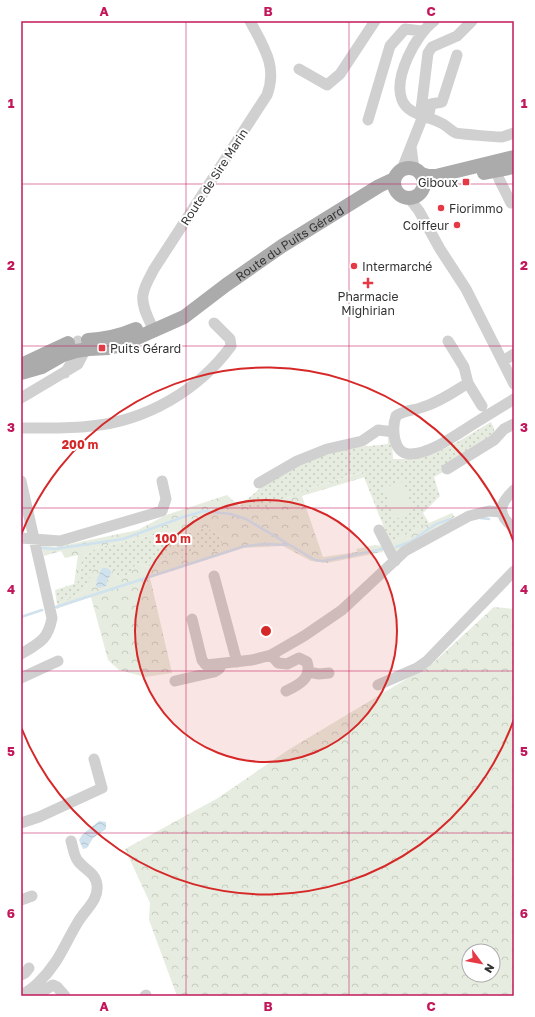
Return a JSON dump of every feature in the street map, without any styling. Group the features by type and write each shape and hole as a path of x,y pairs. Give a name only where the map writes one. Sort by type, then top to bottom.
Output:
{"main road":[{"name":"Route du Puits Gérard","path":"493,167 514,157"},
{"name":"Route du Puits Gérard","path":"21,373 42,367 78,347 152,327 226,285 282,246 379,186 410,183 428,176 493,167 514,167"},
{"name":"Route du Puits Gérard","path":"21,365 60,346 78,347"}],"street":[{"name":"Route de Sire Marin","path":"152,327 142,296 148,280 267,95 271,85 268,56 250,21"},
{"path":"300,69 327,85 340,74 375,21"},
{"path":"434,21 426,26 422,31 408,54 399,88 402,101 409,109 439,122 456,133 502,137 514,133"},
{"path":"426,117 421,110 428,53 432,47 457,36 472,21"},
{"path":"368,120 390,46 405,28 422,31"},
{"path":"457,55 442,102 431,104 411,146 410,183 419,211 440,249 466,289 514,384"},
{"path":"493,167 511,203"},
{"path":"21,428 92,426 119,421 154,409 187,390 224,355 231,346 230,339 214,323"},
{"path":"448,341 464,367 468,383 482,406"},
{"path":"21,398 65,373 72,362 78,347"},
{"path":"503,361 514,354"},
{"path":"468,383 447,396 423,407 402,412 396,416 393,424 397,446 400,451 408,454 424,451 440,445 514,399"},
{"path":"447,469 494,440 504,429 514,424"},
{"path":"259,483 297,461 327,449 362,442 378,430 394,432"},
{"path":"21,480 52,618 50,630 40,643 21,654"},
{"path":"21,538 60,541 162,511 166,499 162,481"},
{"path":"514,490 506,498 502,505 501,512 508,524 514,528"},
{"path":"192,619 204,663 209,665 223,664 271,655 304,636 342,610 405,551 469,516 489,511 501,512"},
{"path":"379,530 395,561"},
{"path":"378,685 418,668 427,661 514,571"},
{"path":"214,576 237,662"},
{"path":"271,655 278,663 287,664 298,658 307,662 309,668 306,678 298,685 286,691"},
{"path":"21,678 58,661"},
{"path":"175,681 214,672 220,669 223,664"},
{"path":"308,672 319,674 329,673"},
{"path":"21,823 39,817 102,788 94,759"},
{"path":"30,994 56,962 78,923 96,896 96,879 92,872 77,860 71,842"},
{"path":"21,900 32,896"},
{"path":"30,994 53,986 57,987 65,996"}],"green space":[{"path":"491,422 494,428 494,433 445,471 434,477 440,496 423,513 429,523 388,544 385,530 362,472 302,491 261,510 239,506 262,487 308,460 350,448 388,444 388,435 392,442 393,459 418,458 438,452"},
{"path":"363,472 365,477 302,496 323,557 357,552 356,549 375,545 382,546 383,552 327,563 311,561 283,546 243,548 150,578 172,673 145,677 119,670 108,660 91,597 56,609 57,604 84,592 93,570 100,563 109,567 119,579 129,574 137,563 148,567 170,556 170,550 176,547 180,558 185,559 197,545 212,552 221,550 223,538 206,527 171,537 153,535 96,548 85,557 77,583 74,584 78,555 65,558 61,551 44,556 42,545 56,547 138,530 166,515 227,495 239,506 261,510 302,491"},
{"path":"403,481 413,512 395,519 384,488"},
{"path":"452,513 455,517 393,553 388,544"},
{"path":"206,527 223,538 222,550 185,559 180,558 176,547 170,556 148,567 137,563 129,574 119,579 109,567 93,571 84,592 57,604 55,590 77,583 85,557 96,548 153,535 171,537"},
{"path":"494,607 514,609 514,996 177,996 149,920 150,903 125,849 218,798 288,750 433,663"}],"water":[{"path":"102,568 107,568 111,571 111,573 106,581 106,586 99,588 96,586 97,579"},
{"path":"99,821 106,822 106,829 93,838 87,848 83,849 79,840 82,835"}],"waterway":[{"path":"42,548 55,549 123,539 204,511 231,514 246,519 315,560 323,561 383,549"},
{"path":"480,518 489,519"},
{"path":"396,547 410,542 436,524 451,519"},
{"path":"56,607 245,546 265,544 288,545"},
{"path":"21,617 42,610"}],"place":[{"name":"Giboux","path":"466,182"},
{"name":"Fiorimmo","path":"441,208"},
{"name":"Coiffeur","path":"457,225"},
{"name":"Intermarché","path":"354,266"},
{"name":"Pharmacie Mighirian","path":"368,283"},
{"name":"Puits Gérard","path":"102,348"}]}
